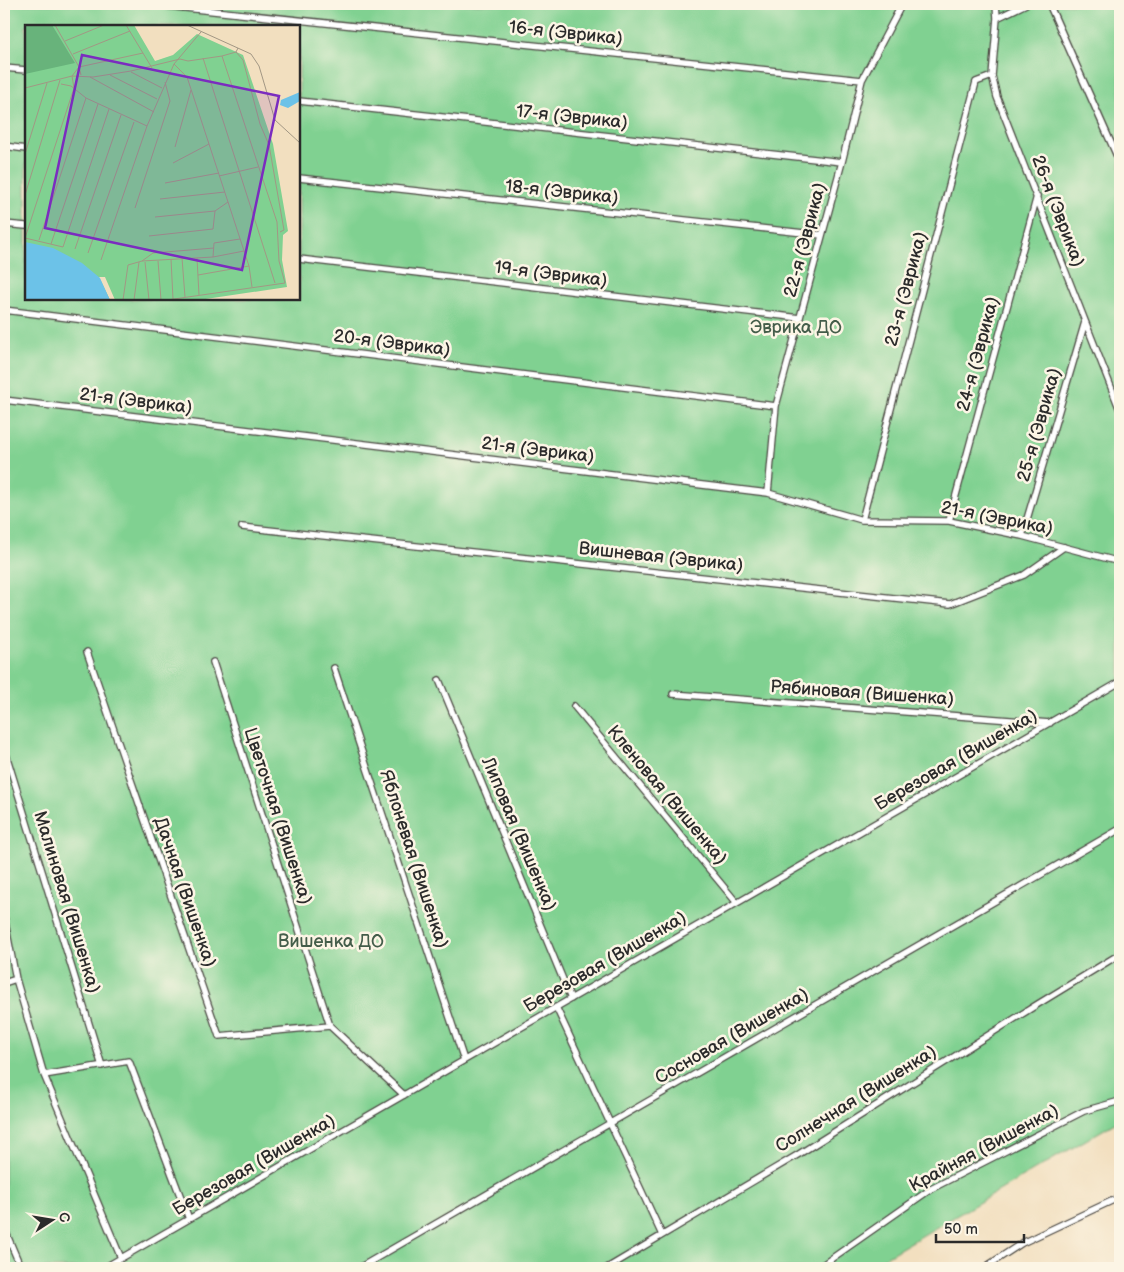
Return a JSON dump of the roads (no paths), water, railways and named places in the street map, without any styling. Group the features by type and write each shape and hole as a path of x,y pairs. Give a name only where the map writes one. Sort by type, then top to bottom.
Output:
{"lane":[{"name":"16-я (Эврика)","path":"148,4 862,80"},
{"name":"22-я (Эврика)","path":"768,493 776,406 842,162 862,80 902,4"},
{"name":"26-я (Эврика)","path":"996,4 997,18 992,76 997,97 1120,410"},
{"path":"997,18 1026,4"},
{"path":"1049,4 1120,163"},
{"path":"4,68 25,70"},
{"name":"23-я (Эврика)","path":"862,520 976,82 992,76"},
{"name":"17-я (Эврика)","path":"300,101 842,162"},
{"path":"4,146 25,149"},
{"name":"18-я (Эврика)","path":"300,178 822,235"},
{"name":"24-я (Эврика)","path":"949,521 1036,196"},
{"path":"4,224 25,226"},
{"name":"19-я (Эврика)","path":"300,259 800,318"},
{"name":"20-я (Эврика)","path":"4,310 776,406"},
{"name":"25-я (Эврика)","path":"1022,536 1085,322"},
{"name":"21-я (Эврика)","path":"4,400 768,493 862,520 949,521 1022,536 1120,562"},
{"name":"Вишневая (Эврика)","path":"242,527 950,604 1024,575 1064,547"},
{"name":"Дачная (Вишенка)","path":"87,652 219,1036 330,1026"},
{"name":"Цветочная (Вишенка)","path":"213,662 330,1026 404,1095"},
{"name":"Яблоневая (Вишенка)","path":"334,668 464,1060"},
{"name":"Липовая (Вишенка)","path":"439,680 572,999"},
{"name":"Березовая (Вишенка)","path":"104,1268 1120,682"},
{"name":"Рябиновая (Вишенка)","path":"673,694 1050,723"},
{"name":"Кленовая (Вишенка)","path":"574,706 738,903"},
{"name":"Малиновая (Вишенка)","path":"4,748 102,1066"},
{"name":"Сосновая (Вишенка)","path":"359,1268 1120,829"},
{"path":"4,917 16,979 44,1075 121,1258"},
{"name":"Солнечная (Вишенка)","path":"607,1268 1120,954"},
{"path":"4,983 16,979"},
{"path":"556,1007 662,1235"},
{"path":"44,1075 129,1062 189,1219"},
{"name":"Крайняя (Вишенка)","path":"818,1268 930,1189 1084,1111 1120,1101"},
{"path":"984,1268 1022,1243 1120,1197"},
{"path":"4,1228 21,1268"}],"park label":[{"name":"Эврика ДО","path":"796,327"},
{"name":"Вишенка ДО","path":"331,941"}]}
